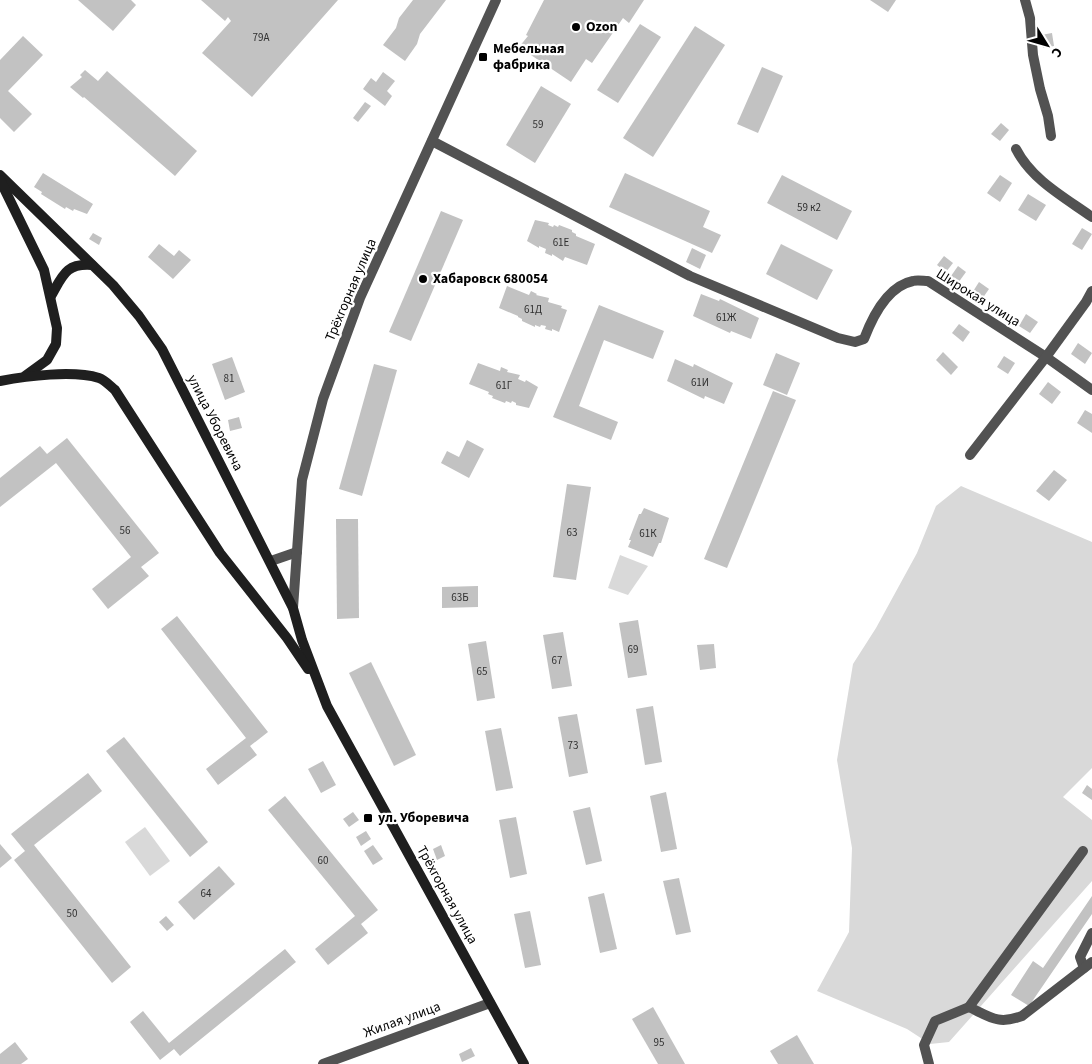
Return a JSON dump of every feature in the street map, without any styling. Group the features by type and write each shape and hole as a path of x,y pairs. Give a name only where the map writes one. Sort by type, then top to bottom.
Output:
{"main road":[{"name":"улица Уборевича","path":"0,175 113,285 139,316 162,349 293,608 302,640 319,686"},
{"path":"0,180 44,270 57,328 56,344 47,360 24,376"},
{"path":"51,296 64,274 78,264 92,265"},
{"path":"0,381 24,376 82,375 101,379 115,390 220,553 287,638 319,686"},
{"name":"Трёхгорная улица","path":"319,686 328,706 524,1064"}],"street":[{"name":"Трёхгорная улица","path":"293,608 302,480 323,399 360,298 496,0"},
{"path":"1025,0 1030,18 1033,55 1051,136"},
{"name":"Широкая улица","path":"432,141 690,276 838,338 855,342 864,339 871,320 882,301 899,287 912,281 928,281 1046,357 1092,390"},
{"path":"1016,149 1023,163 1034,176 1092,217"},
{"path":"970,455 1046,357 1092,291"},
{"path":"270,561 297,552"},
{"path":"929,1064 924,1045 935,1021 968,1007 1083,851"},
{"path":"968,1007 998,1020 1009,1021 1022,1016 1088,965 1080,957 1092,933"},
{"name":"Жилая улица","path":"324,1064 490,1003"}],"shaded area":[{"path":"961,486 1092,542 1092,768 1063,797 1092,820 1092,881 949,1042 930,1044 907,1029 817,991 849,932 852,848 837,760 853,664 876,628 917,553 936,506"},
{"path":"620,555 648,566 628,595 608,588"},
{"path":"145,827 170,861 150,876 125,842"}],"building":[{"path":"78,0 131,0 136,5 113,31"},
{"path":"201,0 338,0 252,97 202,53 231,21 228,17 225,21"},
{"path":"413,0 446,0 420,34 417,44 405,61 383,45 396,28 399,18"},
{"path":"544,0 644,0 629,23 623,18 592,63 586,59 571,82 519,47 528,36 526,35"},
{"path":"870,0 896,0 888,12"},
{"path":"640,24 661,37 618,103 597,90"},
{"path":"695,26 725,45 653,157 623,138"},
{"path":"1052,33 1054,46 1043,48 1041,35"},
{"path":"23,36 43,55 8,91 32,114 14,132 0,118 0,60"},
{"path":"762,67 783,76 758,133 737,124"},
{"path":"85,70 98,81 107,71 197,151 175,176 70,87 82,77 80,75"},
{"path":"383,72 395,81 387,91 392,96 385,106 363,89 371,78 376,82"},
{"path":"541,86 571,104 535,163 506,145"},
{"path":"365,102 371,106 358,122 353,118"},
{"path":"1001,123 1009,130 1000,141 991,134"},
{"path":"43,173 93,204 87,214 74,209 73,211 66,207 65,209 41,194 42,192 34,187"},
{"path":"625,173 710,211 703,227 721,235 712,253 609,207"},
{"path":"782,175 852,211 837,240 767,203"},
{"path":"1000,175 1012,183 1000,202 987,193"},
{"path":"1028,194 1046,205 1036,221 1018,210"},
{"path":"441,211 463,220 411,341 389,332"},
{"path":"535,220 549,223 548,225 553,227 554,225 558,227 559,225 572,230 576,236 595,244 587,265 565,257 563,261 552,254 552,256 545,253 546,249 539,246 539,248 527,241"},
{"path":"1082,228 1092,234 1082,250 1072,244"},
{"path":"93,233 102,238 99,245 89,239"},
{"path":"159,244 174,256 179,250 191,260 173,279 148,257"},
{"path":"781,244 833,270 817,300 766,274"},
{"path":"692,248 706,255 700,269 686,262"},
{"path":"944,256 953,263 946,272 937,265"},
{"path":"958,266 966,272 958,283 951,276"},
{"path":"979,282 989,289 982,299 972,293"},
{"path":"507,286 529,295 531,291 536,295 549,298 548,302 562,306 561,308 567,310 559,332 545,329 546,326 541,325 540,327 535,325 535,327 522,321 518,316 499,308"},
{"path":"701,294 719,301 720,299 759,318 751,339 731,331 730,333 693,316"},
{"path":"599,305 664,331 653,359 604,340 579,406 618,422 611,440 553,417"},
{"path":"1026,314 1038,322 1030,333 1019,326"},
{"path":"959,324 970,332 963,342 952,333"},
{"path":"1078,343 1092,353 1085,364 1071,354"},
{"path":"943,352 958,367 951,375 936,360"},
{"path":"776,353 800,363 787,395 763,385"},
{"path":"1004,356 1015,363 1008,374 997,367"},
{"path":"232,357 245,392 225,400 212,364"},
{"path":"675,359 693,367 694,364 733,383 724,404 705,396 704,399 667,381"},
{"path":"478,363 500,371 501,367 508,370 507,372 520,375 518,379 525,382 526,380 538,387 529,408 516,405 512,401 511,403 506,401 505,403 492,398 493,396 488,394 489,392 469,384"},
{"path":"374,364 397,370 362,496 339,489"},
{"path":"1048,382 1061,392 1052,404 1039,394"},
{"path":"773,391 796,400 727,568 704,559"},
{"path":"1085,410 1092,414 1092,433 1077,423"},
{"path":"239,417 242,428 230,431 228,420"},
{"path":"67,438 159,553 141,567 149,576 108,609 92,589 131,557 56,463 0,507 0,478 40,446 47,454"},
{"path":"467,440 484,449 469,478 441,463 447,451 459,457"},
{"path":"1054,470 1067,480 1049,501 1036,491"},
{"path":"567,484 591,487 576,580 553,577"},
{"path":"644,508 669,518 661,543 659,543 653,557 628,547 639,514 641,514"},
{"path":"336,519 358,519 359,618 337,619"},
{"path":"478,586 478,607 442,608 442,587"},
{"path":"177,616 268,732 250,746 257,755 218,785 206,769 246,738 161,629"},
{"path":"638,620 647,675 628,678 619,623"},
{"path":"563,632 572,686 552,689 543,635"},
{"path":"486,641 495,698 477,701 468,644"},
{"path":"714,644 716,668 700,670 697,645"},
{"path":"371,662 416,755 394,766 349,673"},
{"path":"653,706 662,762 645,765 636,709"},
{"path":"577,714 588,773 569,777 558,717"},
{"path":"501,728 513,788 496,791 485,731"},
{"path":"124,737 208,842 190,857 106,751"},
{"path":"323,761 336,785 321,793 308,769"},
{"path":"88,773 102,791 34,845 131,967 112,983 14,860 25,851 11,834"},
{"path":"1087,785 1092,789 1092,800 1082,793"},
{"path":"666,792 677,849 661,852 650,796"},
{"path":"285,796 378,910 361,924 368,933 328,965 315,949 355,916 268,810"},
{"path":"590,807 602,861 586,865 573,811"},
{"path":"353,812 359,820 349,827 343,819"},
{"path":"516,817 527,874 510,878 499,820"},
{"path":"366,831 371,839 361,846 356,837"},
{"path":"0,844 12,858 0,868"},
{"path":"373,845 383,859 373,865 364,851"},
{"path":"441,845 445,856 437,860 433,849"},
{"path":"219,866 235,884 194,920 178,902"},
{"path":"679,878 691,932 676,935 663,881"},
{"path":"604,893 617,949 600,953 588,897"},
{"path":"1092,896 1092,914 1029,1006 1011,995 1033,961 1043,968"},
{"path":"530,911 541,965 525,968 514,914"},
{"path":"166,916 174,925 167,931 159,922"},
{"path":"285,949 296,962 180,1056 174,1049 160,1060 130,1022 143,1011 169,1043"},
{"path":"653,1007 685,1064 658,1064 632,1019"},
{"path":"797,1035 814,1064 778,1064 770,1051"},
{"path":"15,1042 28,1059 21,1064 0,1064 0,1054"},
{"path":"471,1048 475,1056 462,1062 459,1054"}],"place":[{"name":"Ozon","path":"576,27"},
{"name":"Мебельная фабрика","path":"483,57"},
{"name":"Хабаровск 680054","path":"423,279"},
{"name":"ул. Уборевича","path":"368,818"}]}
